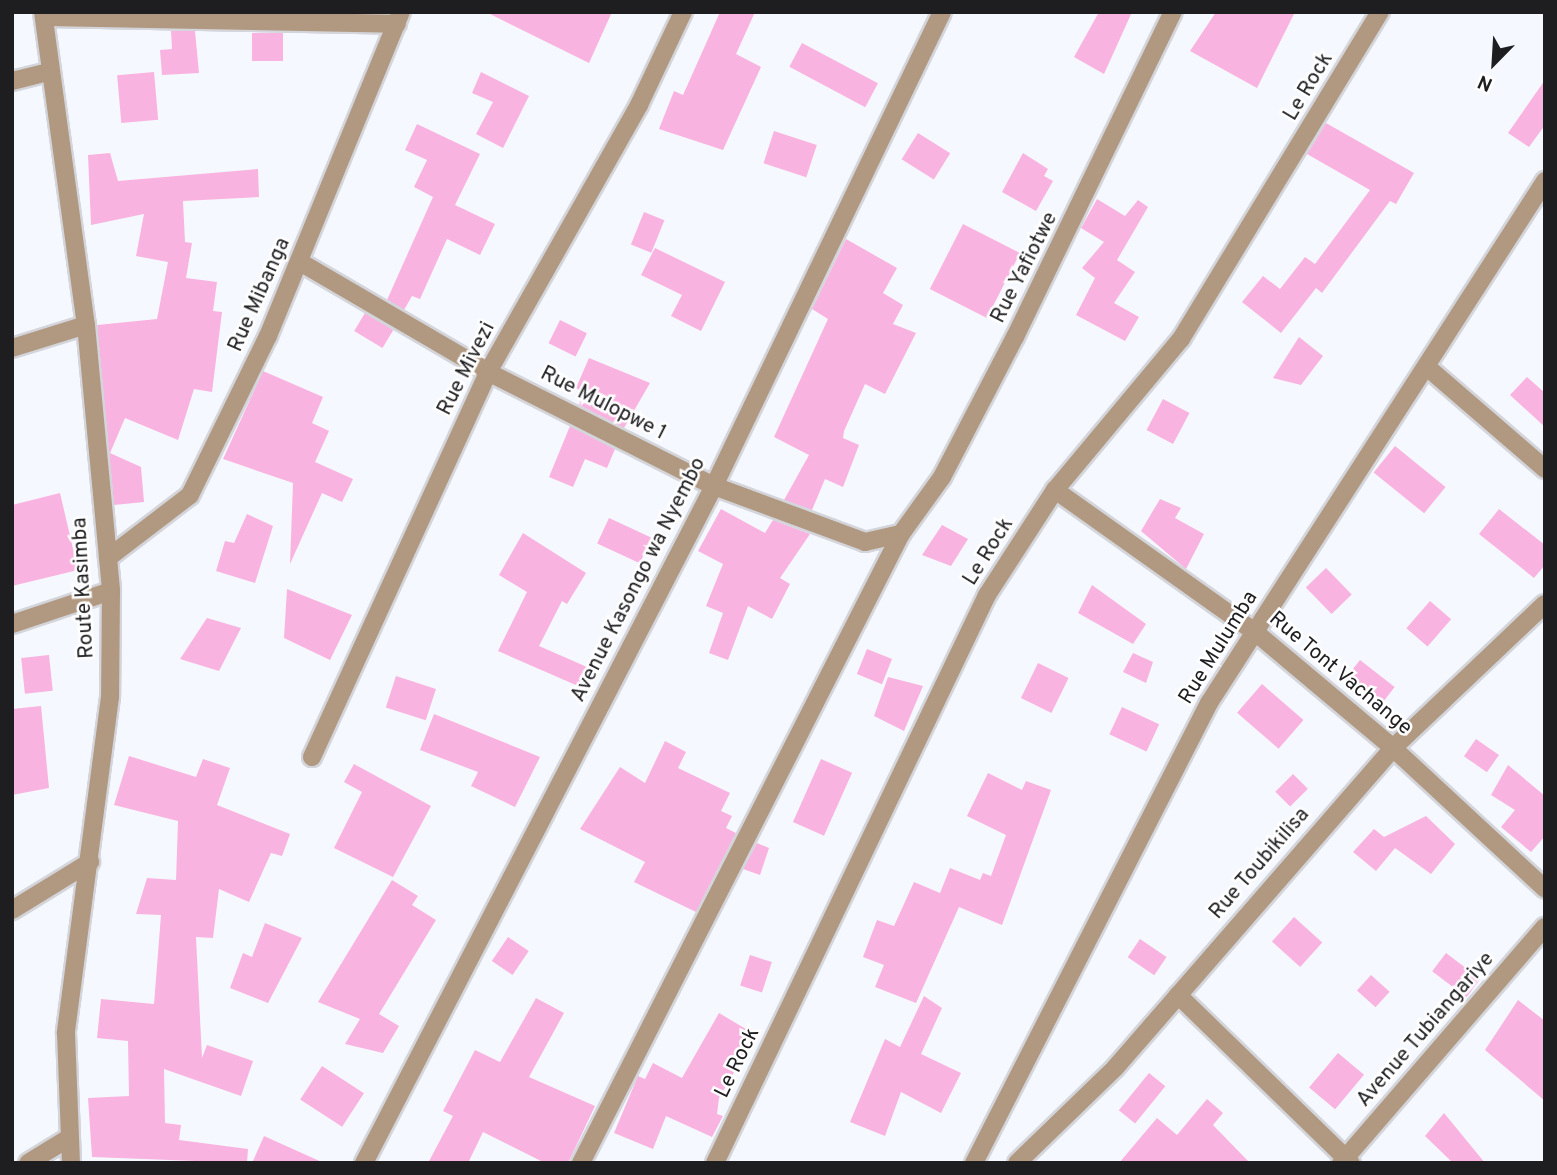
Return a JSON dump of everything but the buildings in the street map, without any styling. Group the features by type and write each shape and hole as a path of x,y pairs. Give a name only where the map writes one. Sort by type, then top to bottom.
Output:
{"street":[{"name":"Rue Mivezi","path":"312,757 488,372 639,105 683,12"},
{"name":"Avenue Kasongo wa Nyembo","path":"364,1163 714,486 942,12"},
{"name":"Rue Yafiotwe","path":"581,1163 901,534 942,477 1021,325 1173,12"},
{"name":"Le Rock","path":"715,1163 981,607 1055,490 1181,339 1380,12"},
{"path":"44,15 399,18"},
{"name":"Route Kasimba","path":"44,15 47,72 86,325 111,591 110,697 66,1033 71,1163"},
{"name":"Rue Mibanga","path":"108,558 190,495 300,262 399,18"},
{"path":"12,81 47,72"},
{"name":"Rue Mulumba","path":"974,1163 1209,703 1545,181"},
{"name":"Rue Mulopwe 1","path":"300,262 488,372 714,486 865,542 901,534"},
{"path":"12,348 86,325"},
{"path":"1427,367 1545,469"},
{"name":"Rue Tont Vachange","path":"1055,490 1255,632 1394,748 1545,889"},
{"path":"12,624 111,591"},
{"name":"Rue Toubikilisa","path":"1017,1163 1115,1068 1394,748 1545,604"},
{"path":"12,910 90,862"},
{"name":"Avenue Tubiangariye","path":"1346,1161 1545,928"},
{"path":"1178,995 1346,1161"},
{"path":"28,1163 69,1138"}]}
